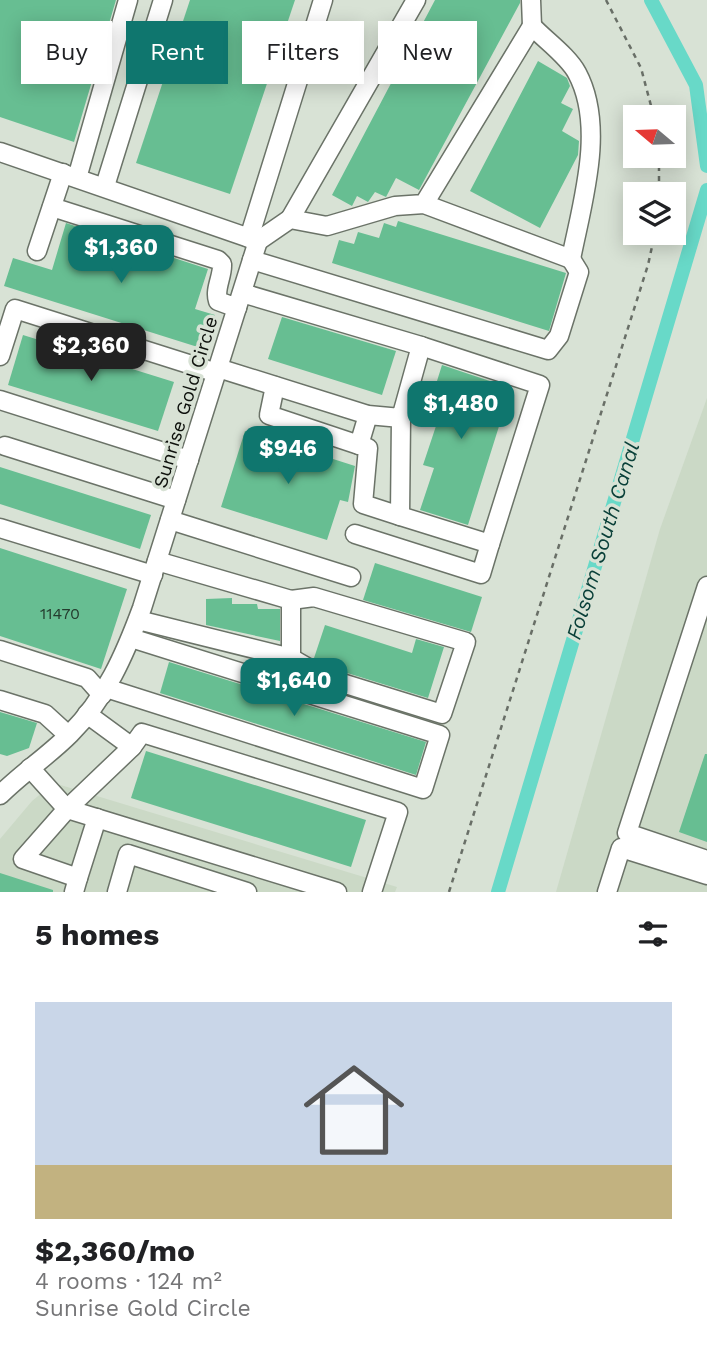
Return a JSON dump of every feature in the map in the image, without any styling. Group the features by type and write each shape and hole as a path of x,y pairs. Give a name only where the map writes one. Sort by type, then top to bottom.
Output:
{"street":[{"path":"37,251 52,207 70,176 128,0"},
{"path":"105,186 163,0"},
{"name":"Sunrise Gold Circle","path":"2,789 68,735 87,714 104,692 131,638 252,260 254,239 323,0"},
{"path":"0,152 254,239 290,219 416,0"},
{"path":"424,204 532,26 531,0"},
{"path":"532,26 577,72 590,118 591,162 570,259"},
{"path":"252,260 548,350 559,336 579,272 570,259 424,204 395,206 327,226 290,219"},
{"path":"52,207 218,260 223,270 216,295 218,301 239,300 421,346 540,384 481,574 355,534"},
{"path":"0,356 15,309 368,415 401,418"},
{"path":"400,516 401,418 421,346"},
{"path":"275,386 269,415 368,448 363,504 490,544"},
{"path":"0,400 189,460"},
{"path":"359,445 368,415"},
{"path":"5,446 176,500"},
{"path":"170,520 351,577"},
{"path":"0,528 291,600 314,597 466,642 442,713 326,678 290,658 138,620"},
{"path":"707,586 627,833 707,860"},
{"path":"290,658 291,600"},
{"path":"0,650 87,678 104,692 422,789 440,735 131,638"},
{"path":"0,700 45,714 68,735"},
{"path":"87,714 132,747"},
{"path":"97,818 76,885 23,859 67,808 132,747 142,733 398,812 372,892"},
{"path":"30,768 67,808 337,892"},
{"path":"117,892 136,830"},
{"path":"607,892 621,848 707,875"},
{"path":"128,854 247,892"}],"path":[{"path":"606,0 641,68 651,105"},
{"path":"449,892 652,245"}],"shaded area":[{"path":"707,398 707,892 556,892 660,529"},
{"path":"54,783 397,887 395,892 0,892 0,839 32,801"}],"building":[{"path":"0,0 116,0 110,21 21,21 21,84 91,84 74,142 0,117"},
{"path":"190,0 295,0 288,21 242,21 242,84 267,84 230,194 136,163 162,84 228,84 228,21 183,21"},
{"path":"435,0 520,0 477,83 477,21 424,21"},
{"path":"538,61 567,78 570,86 561,103 573,109 562,131 579,141 578,155 540,228 470,191"},
{"path":"391,84 476,84 419,190 396,178 386,197 375,192 368,202 357,196 352,206 332,195"},
{"path":"398,221 566,273 549,331 332,263 339,240 354,244 358,232 379,238 384,223 396,227"},
{"path":"66,223 208,269 195,309 215,315 204,349 4,286 13,258 52,270"},
{"path":"282,317 396,351 382,395 268,359"},
{"path":"23,335 174,382 158,431 8,385"},
{"path":"442,365 511,388 468,525 420,510 434,468 423,465 438,420 426,416"},
{"path":"245,431 355,466 348,502 340,500 327,540 221,507"},
{"path":"0,467 151,515 140,549 0,504"},
{"path":"0,548 127,589 101,669 0,636"},
{"path":"375,563 482,597 471,632 363,600"},
{"path":"232,598 232,604 257,604 258,609 280,609 280,641 206,625 206,599"},
{"path":"325,625 412,653 416,639 444,647 428,698 331,668 314,658"},
{"path":"169,662 426,742 416,775 160,693"},
{"path":"0,712 37,723 29,748 7,756 0,754"},
{"path":"146,751 366,820 351,867 131,798"},
{"path":"707,754 707,842 679,832"},
{"path":"0,873 53,890 53,892 0,892"}],"waterway":[{"name":"Folsom South Canal","path":"651,0 696,85 707,166"},
{"name":"Folsom South Canal","path":"498,892 707,190"}]}
